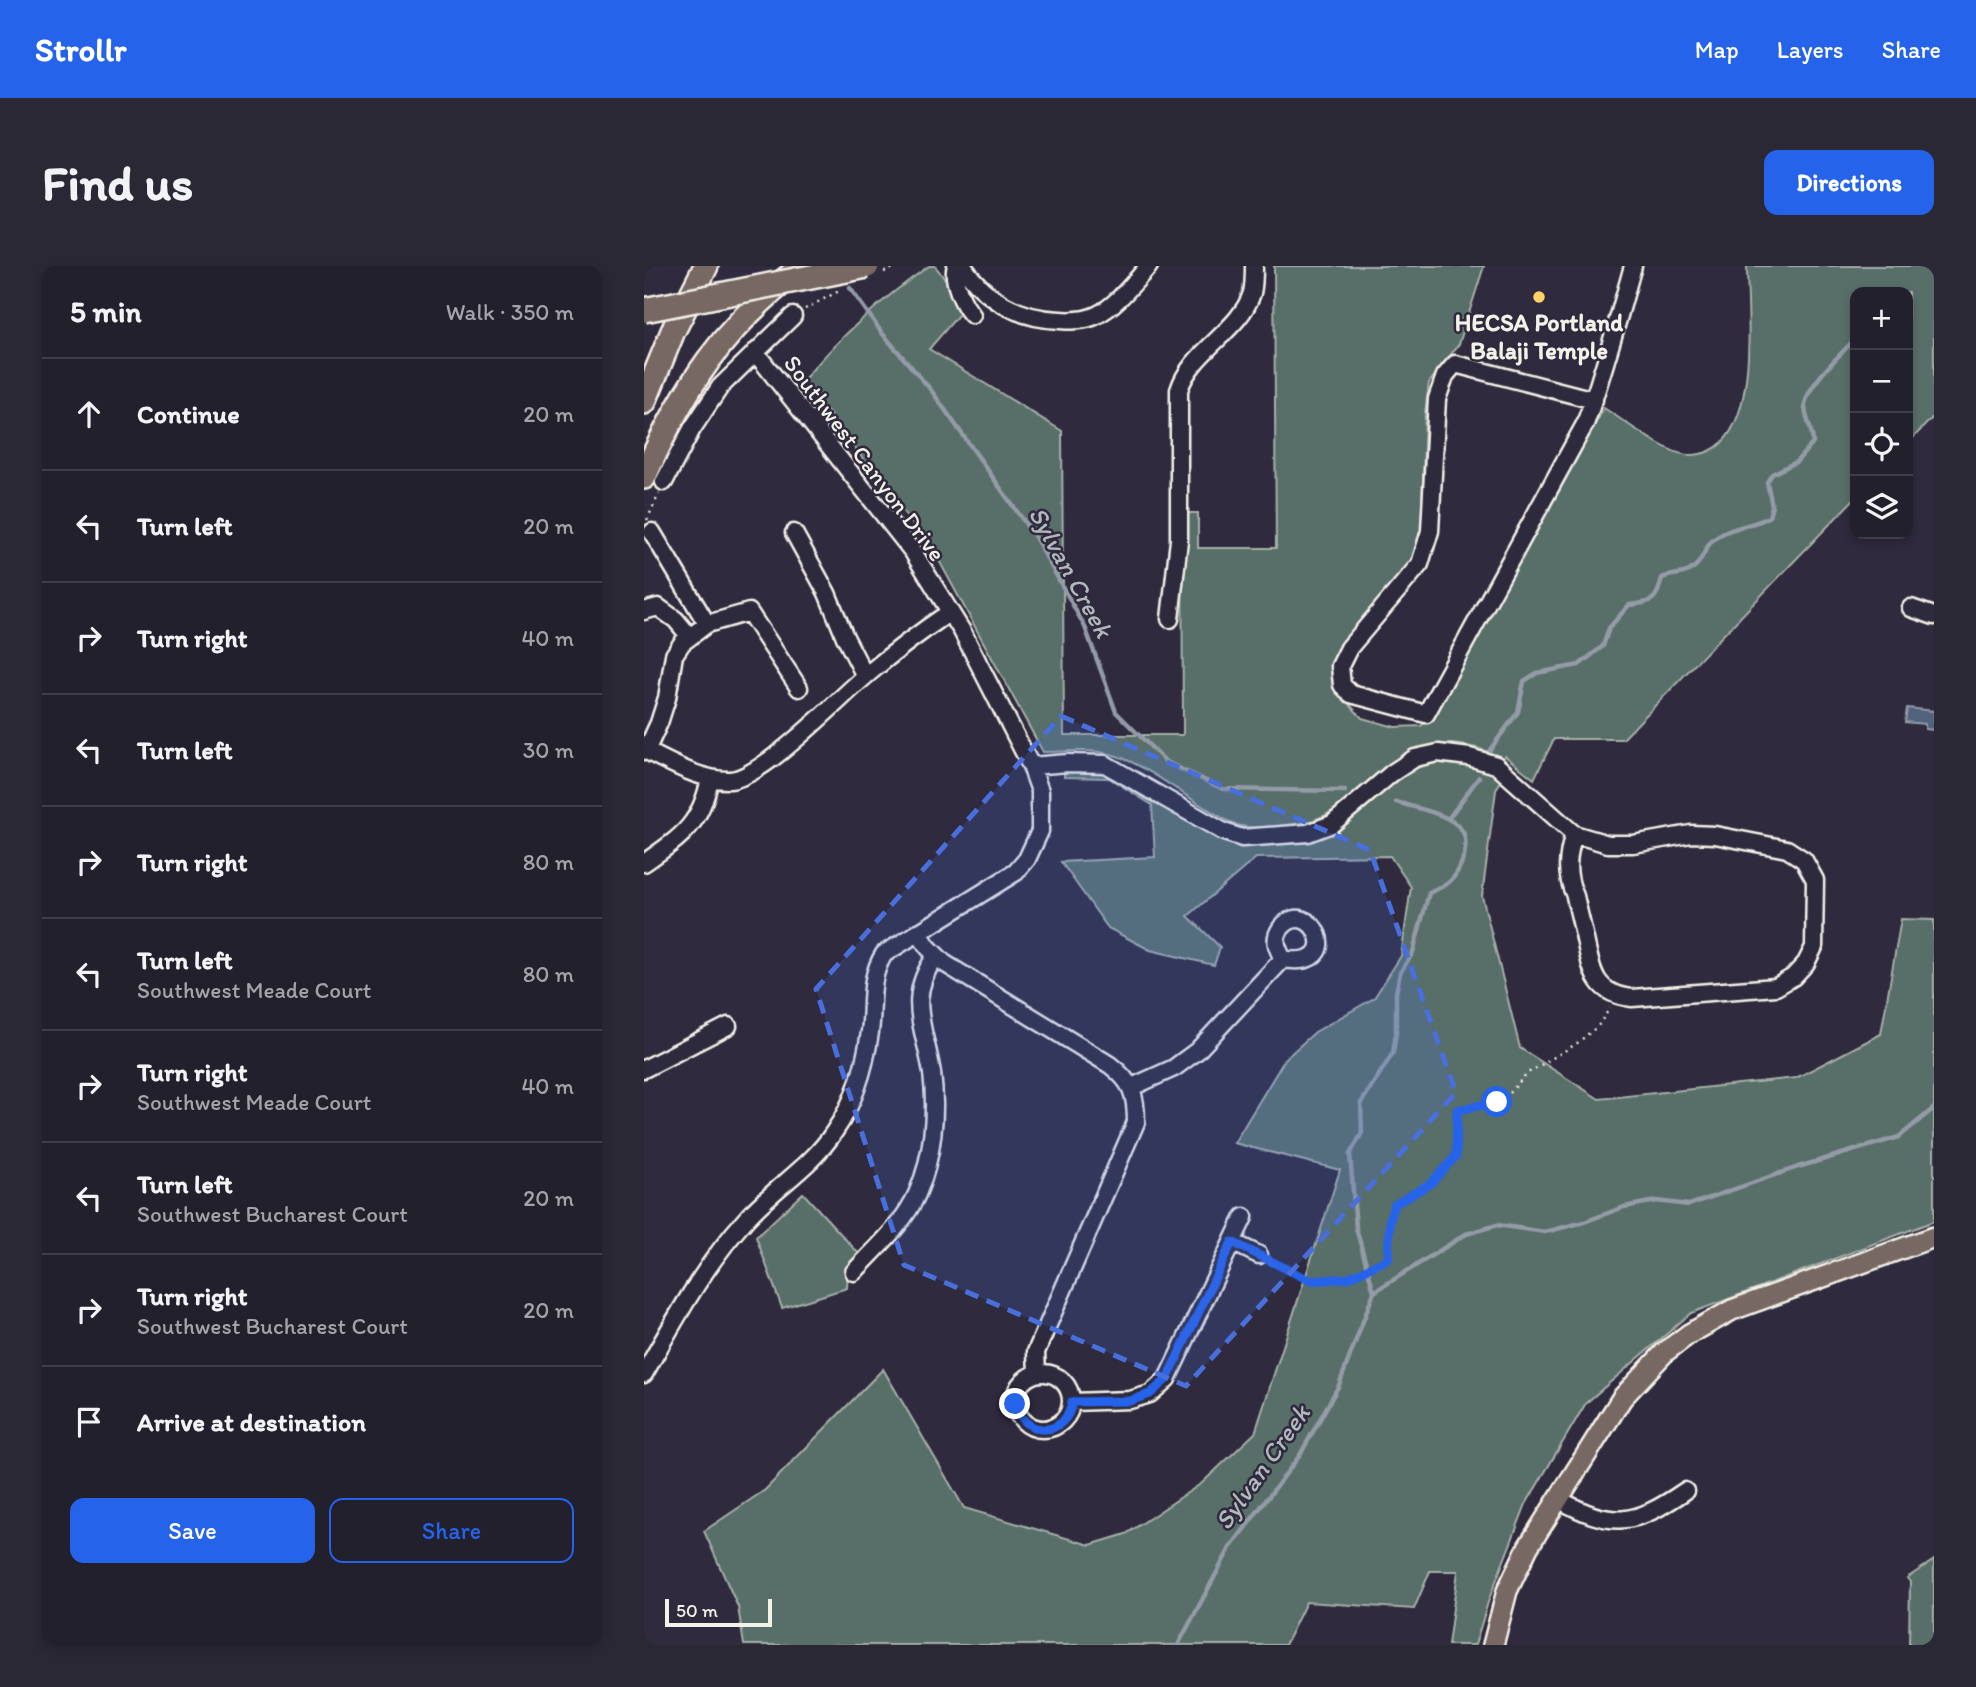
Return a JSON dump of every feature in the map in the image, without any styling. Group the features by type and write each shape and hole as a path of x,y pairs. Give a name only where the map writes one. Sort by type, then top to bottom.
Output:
{"highway":[{"path":"644,402 673,331 706,266"},
{"path":"654,480 671,417 697,374 729,333 762,299 803,266"},
{"path":"762,299 837,266"},
{"path":"644,310 867,266"}],"main road":[{"path":"1493,1645 1499,1613 1516,1568 1622,1398 1652,1364 1689,1334 1714,1319 1752,1302 1934,1237"}],"street":[{"path":"956,266 956,280 972,315"},
{"path":"963,266 1003,305 1016,313 1047,320 1073,321 1083,320 1104,310 1149,266"},
{"path":"1170,619 1179,540 1180,390 1186,373 1246,306 1253,291 1254,266"},
{"path":"1594,400 1455,364 1445,376 1437,400 1430,531 1420,564 1349,649 1340,666 1342,685 1351,694 1426,714 1585,424 1594,400 1633,266"},
{"name":"Southwest Canyon Drive","path":"654,480 720,387 793,316"},
{"name":"Southwest Canyon Drive","path":"644,1374 696,1282 719,1250 748,1217 834,1133 854,1096 864,1067 874,973 884,954 1016,872 1027,859 1040,831 1042,803 1031,766 962,631 914,552 755,352"},
{"path":"648,529 707,624"},
{"path":"794,533 827,593 865,676"},
{"path":"644,611 658,607 676,620 691,637"},
{"path":"1911,608 1934,616"},
{"path":"799,688 749,612 707,624 682,643 674,655 667,698 659,723 645,751 710,778 739,778 756,770 865,676 950,612"},
{"path":"1031,766 1105,764 1224,832 1242,838 1308,833 1332,824 1392,773 1415,758 1438,753 1469,757 1496,765 1574,834 1608,844 1633,844 1691,834 1715,835 1787,849 1804,860 1815,880 1814,947 1806,963 1776,987 1632,998 1618,996 1601,986 1592,968 1567,871 1569,849 1574,834"},
{"path":"644,863 690,828 705,802 710,778"},
{"path":"918,932 936,956 1026,1015 1110,1065 1122,1074 1132,1087 1136,1122 1036,1352 1037,1373"},
{"path":"854,1272 901,1221 918,1193 927,1166 932,1132 932,1073 918,1006 924,975 936,956"},
{"path":"1132,1087 1174,1068 1196,1051 1283,959"},
{"path":"644,1069 728,1026"},
{"path":"1072,1402 1130,1401 1150,1394 1167,1379 1244,1217"},
{"path":"1232,1242 1259,1255"},
{"path":"1037,1373 1049,1373 1061,1379 1070,1394 1072,1402 1067,1417 1054,1427 1033,1428 1018,1414 1016,1393 1028,1377 1037,1373"},
{"path":"1558,1499 1586,1514 1615,1521 1655,1512 1685,1490"}],"path":[{"path":"648,529 654,480"},
{"path":"1259,1255 1311,1281 1348,1278 1387,1260 1394,1205 1431,1183 1456,1156 1457,1110 1497,1102 1510,1093 1526,1074 1576,1044 1598,1026 1618,996"}],"highlighted area":[{"path":"1061,716 1370,850 1456,1093 1186,1386 904,1265 816,989"}],"green space":[{"path":"929,266 935,266 966,306 929,349 1062,431 1064,735 1183,735 1182,513 1198,513 1198,548 1276,548 1274,266 1484,266 1459,344 1429,383 1425,412 1421,542 1413,564 1334,675 1338,692 1362,718 1395,727 1421,726 1436,713 1604,408 1657,443 1688,455 1712,450 1729,433 1740,409 1746,380 1747,266 1934,266 1934,416 1913,438 1913,287 1850,287 1850,503 1623,739 1554,739 1534,779 1505,756 1503,758 1479,748 1452,744 1427,746 1388,766 1337,809 1317,819 1273,827 1244,826 1224,819 1128,760 1090,751 1043,752 936,555 826,410 801,383 830,350 894,292"},
{"path":"1462,762 1504,775 1496,790 1482,896 1520,1048 1599,1099 1796,1078 1881,1034 1901,919 1934,920 1934,1221 1691,1313 1586,1403 1526,1504 1489,1599 1475,1645 1448,1645 1458,1571 1430,1571 1414,1609 1306,1602 1285,1645 744,1645 738,1607 704,1531 765,1490 883,1369 964,1508 1090,1545 1126,1534 1202,1483 1255,1433 1340,1170 1234,1143 1285,1059 1315,1032 1374,998 1401,956 1411,887 1390,856 1256,858 1188,916 1220,947 1214,965 1150,950 1108,928 1061,862 1155,857 1152,805 1109,778 1064,777 1064,769 1101,769 1245,844 1301,841 1343,824 1405,773 1426,764"},
{"path":"803,1193 861,1256 848,1271 847,1288 782,1308 756,1237"},
{"path":"1934,1560 1934,1645 1909,1645 1910,1582 1907,1578"}],"water":[{"path":"1907,708 1934,711 1934,730 1925,729 1925,724 1905,722"}],"waterway":[{"name":"Sylvan Creek","path":"850,288 882,333 931,390 1035,537 1085,627 1116,712 1166,762 1223,789 1345,791"},
{"path":"1486,755 1518,712 1524,681 1537,673 1579,665 1603,646 1609,628 1629,605 1648,602 1655,596 1662,578 1693,568 1719,535 1769,517 1772,506 1767,482 1772,474 1796,462 1813,443 1805,409 1807,397 1826,370 1850,344"},
{"path":"1448,819 1479,777"},
{"name":"Sylvan Creek","path":"1178,1645 1230,1548 1300,1455 1339,1385 1374,1292 1356,1228 1350,1154 1362,1133 1361,1103 1393,1053 1396,993 1400,973 1413,952 1429,893 1453,878 1458,871 1465,846 1462,831 1451,821 1396,802"},
{"path":"1374,1292 1466,1234 1497,1225 1545,1232 1584,1222 1624,1207 1656,1201 1689,1205 1798,1167 1899,1137 1934,1108"}],"place":[{"name":"HECSA Portland Balaji Temple","path":"1539,297"}],"route":[{"path":"1015,1404 1024,1422 1033,1428 1043,1429 1062,1422 1067,1417 1072,1402 1130,1401 1150,1394 1167,1379 1232,1242 1311,1281 1348,1278 1388,1259 1390,1220 1394,1205 1431,1183 1456,1156 1457,1110 1497,1102"}]}
